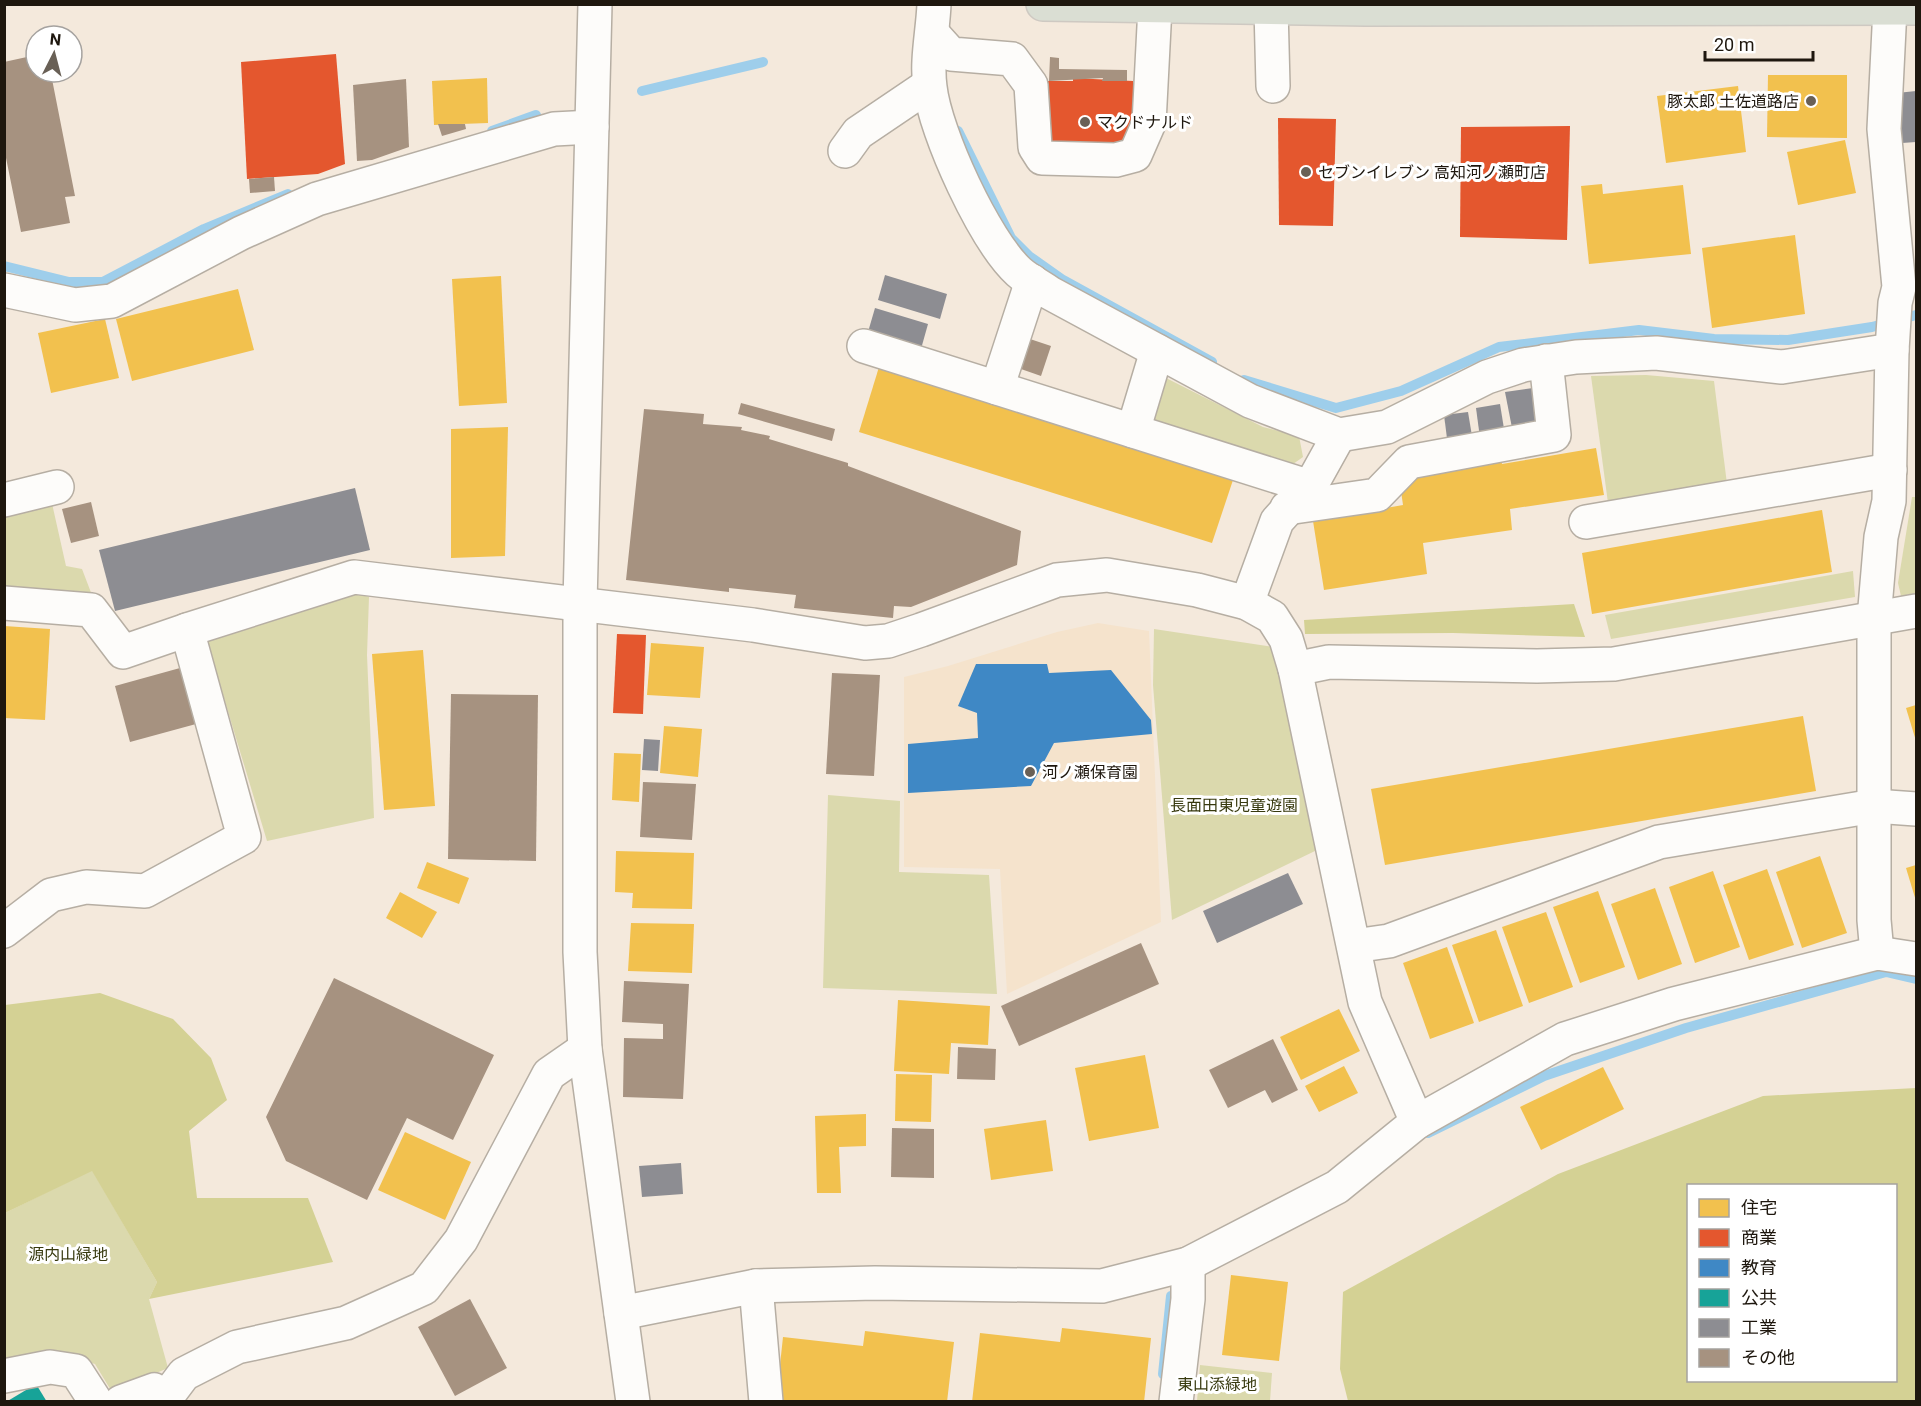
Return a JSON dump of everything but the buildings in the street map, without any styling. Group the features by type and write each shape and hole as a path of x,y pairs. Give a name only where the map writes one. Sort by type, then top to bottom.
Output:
{"highway":[{"path":"1043,4 1271,8 1903,8"}],"street":[{"path":"595,4 580,603 580,952 585,1049 633,1401"},
{"path":"933,19 951,54 1012,59 1032,85 1035,147 1042,158 1116,160 1135,155 1149,123 1155,7"},
{"path":"1271,8 1273,86"},
{"path":"1877,953 1874,920 1874,619 1881,537 1889,501 1893,343 1904,292 1884,129 1903,8"},
{"path":"933,19 929,85 935,119 983,226 998,249 1019,273 1156,351 1250,401 1339,435 1387,427 1487,377 1523,365 1546,361 1576,357 1656,354 1782,367 1893,343"},
{"path":"845,152 858,133 929,85"},
{"path":"4,290 75,305 112,301 241,233 317,199 554,129 592,127"},
{"path":"997,388 1032,281"},
{"path":"864,346 1133,431 1297,497 1377,495 1409,462 1554,435 1546,361"},
{"path":"1133,431 1156,351"},
{"path":"1247,603 1277,520 1314,480 1339,435"},
{"path":"1586,522 1890,470"},
{"path":"4,500 57,487"},
{"path":"4,603 91,610 123,652 354,577 753,625 866,643 888,641 1056,580 1107,575 1197,590 1247,603 1272,617 1286,639 1295,669 1365,1002 1417,1122"},
{"path":"1295,669 1329,662 1537,666 1614,664 1917,611"},
{"path":"4,931 51,895 86,887 145,891 244,837 187,630"},
{"path":"1354,946 1389,941 1659,842 1874,806 1917,809"},
{"path":"621,1313 756,1286 875,1283 1102,1286 1188,1264 1337,1187 1417,1122 1565,1039 1674,1004 1877,953 1917,959"},
{"path":"121,1401 154,1390 164,1400 184,1374 237,1347 346,1323 424,1288 461,1240 549,1074 585,1049"},
{"path":"1176,1401 1188,1299 1188,1264"},
{"path":"756,1286 766,1401"},
{"path":"4,1376 50,1367 76,1371 96,1401"}],"shaded area":[{"path":"1574,604 1585,637 1453,633 1305,634 1304,620"},
{"name":"河ノ瀬保育園","path":"1098,623 1149,631 1161,922 1007,994 1000,869 904,867 904,677 948,666 1057,632"},
{"path":"100,993 173,1019 211,1058 227,1100 189,1131 197,1198 308,1198 333,1262 149,1299 157,1282 92,1171 5,1213 5,1005"},
{"path":"1916,1088 1916,1401 1348,1401 1340,1369 1343,1292 1558,1174 1763,1096"}],"green space":[{"path":"1646,375 1714,381 1727,484 1608,503 1591,376"},
{"path":"1166,378 1263,427 1299,436 1303,457 1286,469 1149,424 1157,382"},
{"path":"1912,497 1916,497 1916,593 1901,596 1898,583"},
{"path":"51,499 66,566 82,569 95,603 5,594 5,508"},
{"path":"1853,571 1855,597 1611,639 1605,615"},
{"path":"346,589 369,597 367,655 374,818 267,841 205,635"},
{"name":"長面田東児童遊園","path":"1154,629 1273,647 1317,850 1172,920 1153,685"},
{"path":"828,795 900,801 899,872 989,875 997,994 823,988"},
{"name":"源内山緑地","path":"92,1170 157,1282 149,1299 168,1368 112,1392 95,1364 68,1356 5,1366 5,1213"},
{"name":"東山添緑地","path":"1200,1365 1272,1373 1270,1401 1197,1401"}],"waterway":[{"path":"642,91 763,62"},
{"path":"492,131 536,115"},
{"path":"958,131 1011,238 1029,256 1063,280 1212,362"},
{"path":"4,266 69,282 103,282 204,229 288,194"},
{"path":"1244,380 1336,408 1401,391 1499,347 1639,330 1714,339 1788,340 1872,327 1916,315"},
{"path":"1428,1133 1544,1076 1686,1028 1886,972 1916,979"},
{"path":"1163,1374 1171,1296"}],"place":[{"name":"豚太郎 土佐道路店","path":"1811,101"},
{"name":"マクドナルド","path":"1085,122"},
{"name":"セブンイレブン 高知河ノ瀬町店","path":"1306,172"},
{"name":"河ノ瀬保育園","path":"1030,772"}]}
